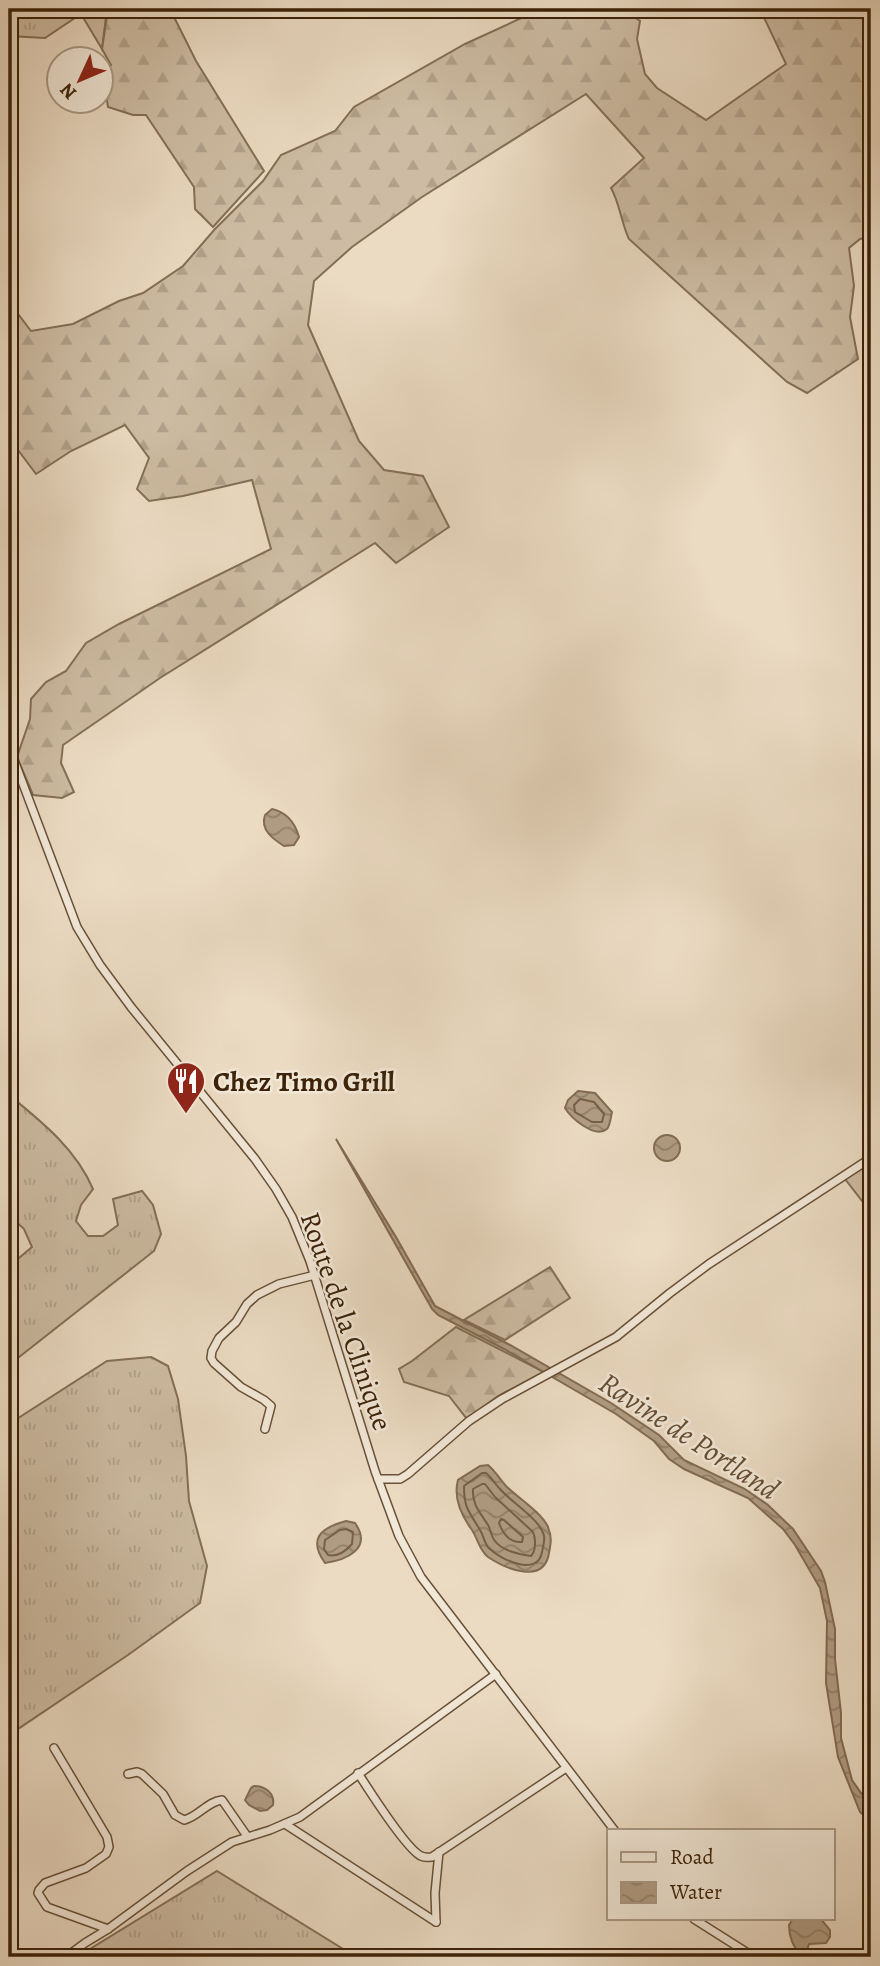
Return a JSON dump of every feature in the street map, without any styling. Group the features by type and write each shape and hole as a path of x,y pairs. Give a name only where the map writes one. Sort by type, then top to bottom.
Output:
{"street":[{"name":"Route de la Clinique","path":"9,747 83,939 131,1007 270,1179 295,1223 315,1275 398,1536 421,1577 613,1829"},
{"path":"378,1479 400,1479 408,1474 469,1421 509,1394 616,1337 692,1276 871,1158"},
{"path":"265,1429 271,1406 241,1387 214,1363 211,1358 212,1351 219,1338 236,1322 247,1304 257,1295 279,1284 315,1275"},
{"path":"66,1957 232,1842 285,1824 300,1816 496,1674"},
{"path":"54,1748 107,1837 109,1847 106,1854 86,1868 45,1883 38,1893 47,1907 108,1929"},
{"path":"358,1773 415,1851 427,1858 566,1768"},
{"path":"128,1774 137,1772 145,1776 163,1794 175,1815 184,1821 216,1800 222,1800 247,1836"},
{"path":"285,1824 436,1922 435,1893 439,1852"},
{"path":"696,1920 754,1957"}],"green space":[{"path":"21,9 107,9 102,46 81,14 45,38 9,36 9,16"},
{"path":"108,9 170,9 196,61 264,171 213,227 195,209 194,187 146,115 133,115 116,110 116,46 102,46"},
{"path":"541,9 623,9 640,21 637,39 645,74 657,88 706,120 786,64 760,9 871,9 871,237 860,239 849,248 854,286 850,317 858,359 807,393 787,382 629,239 611,188 644,158 586,94 422,197 352,247 314,281 308,325 359,441 384,470 423,476 449,527 396,563 375,543 160,678 63,745 61,763 74,792 62,798 33,795 17,757 30,719 31,699 46,682 66,671 86,643 271,549 252,480 149,501 137,489 149,458 125,425 71,451 36,474 9,438 9,302 31,331 73,324 119,301 143,293 183,266 263,181 281,155 335,131 354,107 465,44"},
{"path":"9,1095 57,1137 86,1175 93,1189 81,1205 76,1221 88,1236 103,1236 118,1225 113,1199 142,1191 153,1205 161,1234 154,1251 9,1365 9,1263 13,1263 32,1247 24,1229 9,1215"},
{"path":"871,1161 871,1206 866,1206 845,1179"},
{"path":"550,1267 570,1298 505,1340 464,1320"},
{"path":"456,1327 544,1372 498,1396 467,1419 449,1396 404,1382 399,1369"},
{"path":"151,1357 168,1366 178,1399 189,1501 207,1566 200,1603 9,1735 9,1424 107,1361"},
{"path":"217,1871 356,1957 77,1957"}],"water":[{"path":"272,809 286,815 295,827 299,837 294,845 284,846 266,830 265,815"},
{"path":"578,1091 595,1093 612,1112 607,1129 590,1129 568,1112 565,1108 568,1100"},
{"path":"667,1135 676,1139 680,1148 676,1157 667,1161 658,1157 654,1148 658,1139"},
{"path":"336,1139 435,1306 611,1403 659,1435 684,1460 745,1489 768,1505 793,1529 821,1571 825,1582 835,1629 841,1738 852,1780 871,1803 871,1822 860,1812 838,1757 826,1683 827,1621 820,1588 783,1529 748,1498 684,1469 669,1459 654,1441 616,1414 504,1349 438,1315 432,1309"},
{"path":"488,1465 548,1527 550,1549 546,1563 540,1569 514,1569 488,1557 461,1512 457,1500 458,1480 480,1466"},
{"path":"346,1521 355,1523 360,1532 359,1546 348,1556 325,1563 317,1547 319,1536 329,1527"},
{"path":"254,1786 262,1787 271,1794 273,1805 267,1810 260,1811 245,1800"},
{"path":"792,1920 822,1920 830,1930 830,1937 826,1943 809,1944 806,1954 801,1956 794,1945 789,1925"}],"place":[{"name":"Chez Timo Grill","path":"186,1115"}],"water label":[{"name":"Ravine de Portland","path":"689,1436"}]}
